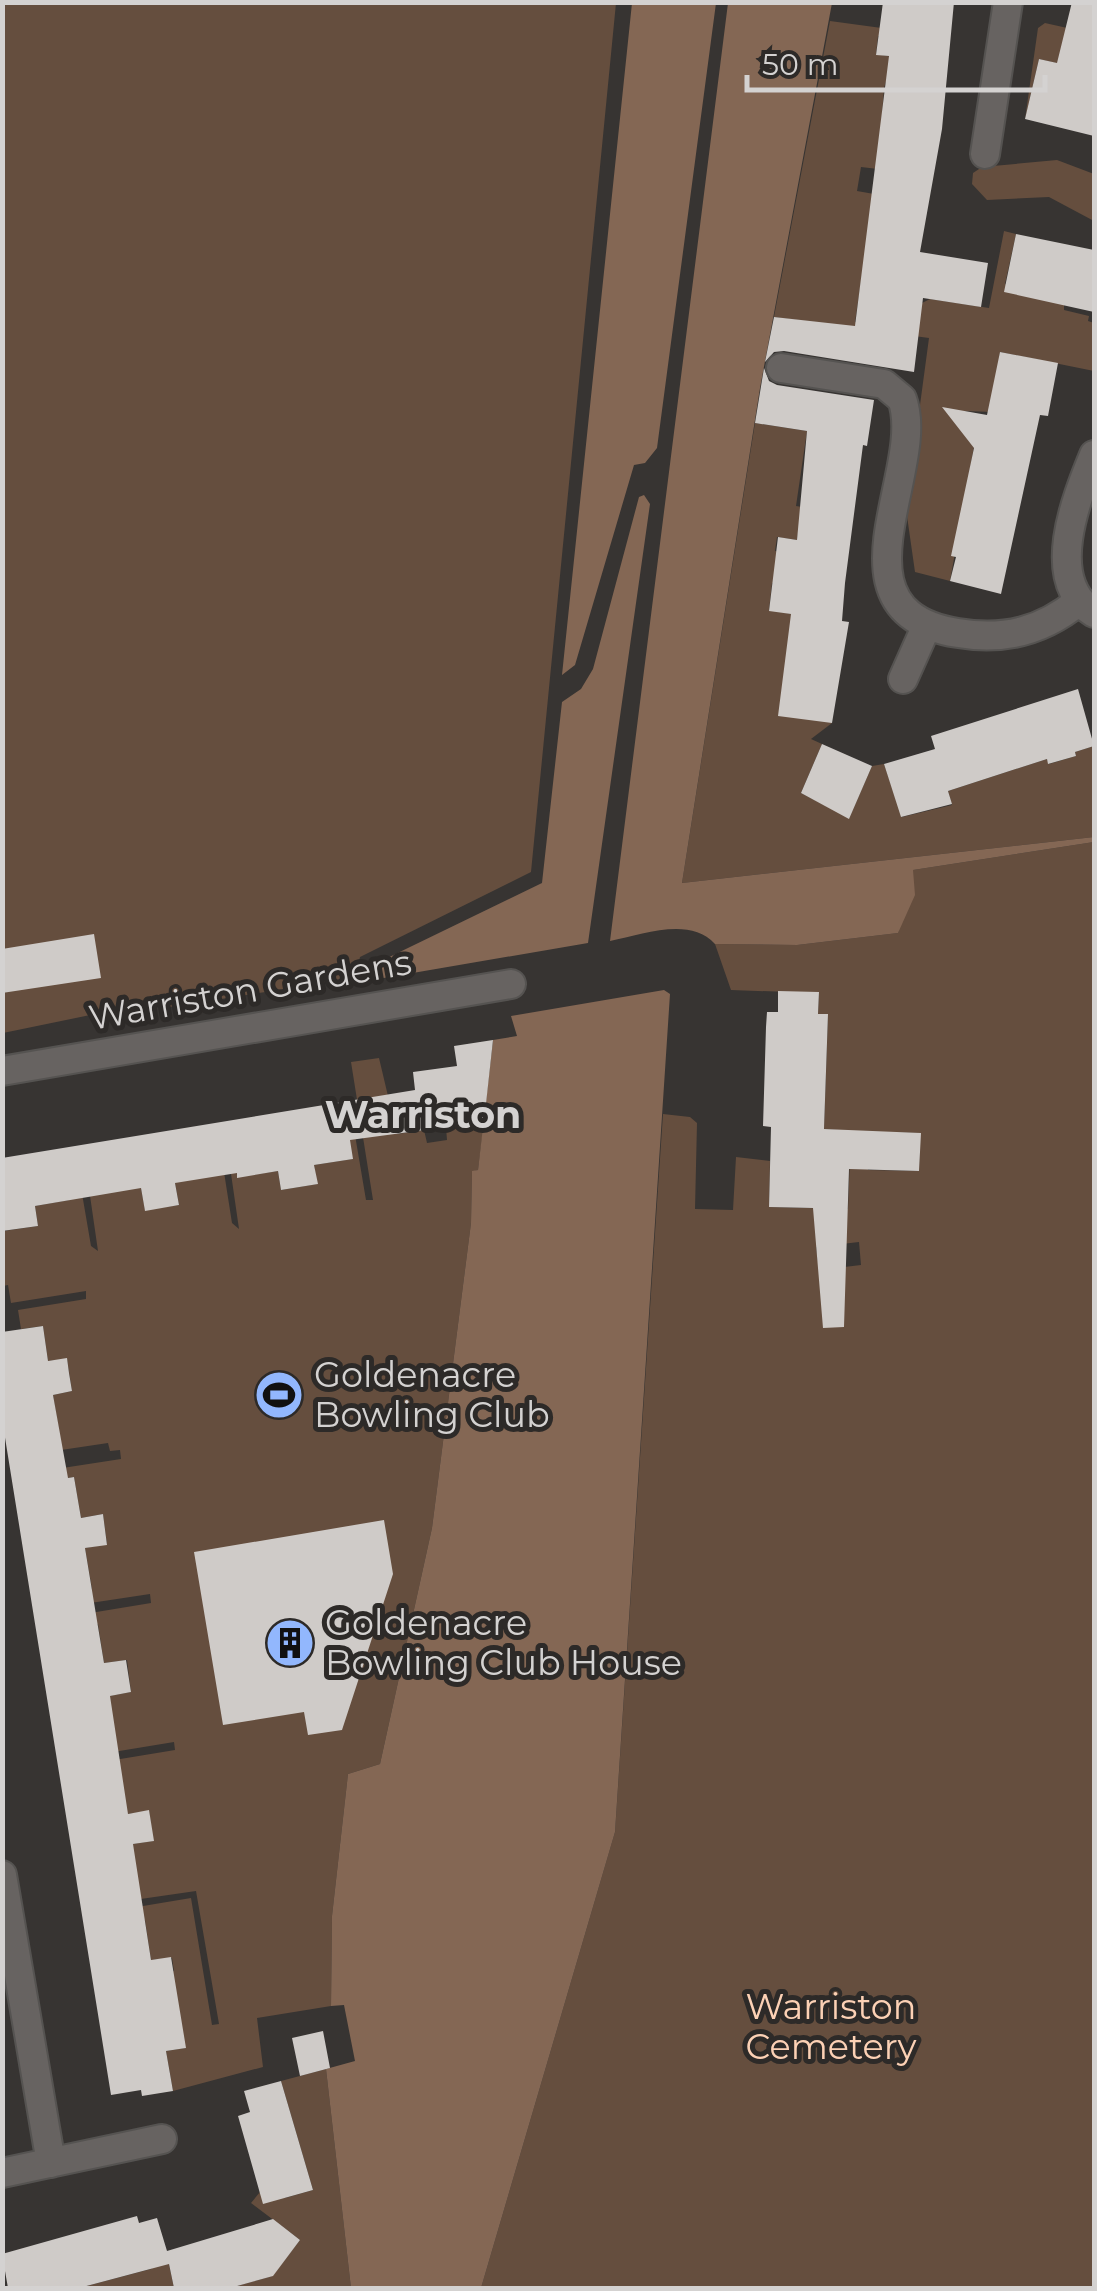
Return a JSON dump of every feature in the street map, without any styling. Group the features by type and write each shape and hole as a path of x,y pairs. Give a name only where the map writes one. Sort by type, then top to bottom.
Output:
{"street":[{"path":"985,154 1008,2"},
{"path":"781,368 884,384 902,399 905,422 887,569 902,605 926,625 967,635 1010,635 1087,607 1068,573 1070,538 1094,455"},
{"path":"903,679 926,625"},
{"name":"Warriston Gardens","path":"2,1071 511,984"},
{"path":"2,1875 50,2163"},
{"path":"2,2173 162,2139"}],"green space":[{"path":"2,3 616,3 531,872 360,957 355,978 170,1007 163,1000 3,1033"},
{"path":"830,21 889,29 896,38 878,36 876,54 893,57 884,88 878,169 861,167 857,191 874,194 855,322 908,331 922,303 930,299 989,308 1004,231 1016,234 1005,284 1040,292 1064,305 1064,310 1089,316 1088,321 1094,323 1094,371 1000,352 993,412 965,411 976,435 950,581 915,572 906,509 929,338 774,317"},
{"path":"1045,23 1094,34 1094,82 1066,75 1068,66 1039,59 1025,119 1038,28"},
{"path":"1057,160 1094,174 1094,221 1049,197 987,200 972,184 973,173 982,167"},
{"path":"755,423 807,431 796,506 802,507 797,540 777,537 775,551 795,555 792,585 772,583 769,610 798,615 832,723 811,739 822,744 801,793 849,818 872,766 884,764 902,817 952,805 948,791 1047,759 1049,764 1076,756 1075,752 1094,746 1094,837 682,883"},
{"name":"Warriston Cemetery","path":"1094,842 1094,2288 481,2288 615,1832 663,1114 690,1117 697,1123 695,1209 733,1210 736,1157 770,1161 769,1207 848,1209 851,1131 824,1129 828,1015 818,1014 819,993 731,990 715,944 797,945 898,933 913,870","holes":["869,1132 920,1133 919,1171 868,1170","859,1242 861,1265 819,1270 816,1247"]},
{"path":"379,1058 397,1134 424,1130 427,1143 447,1140 446,1127 484,1122 478,1170 472,1172 471,1223 432,1528 380,1764 348,1774 332,1916 331,2006 257,2018 263,2067 173,2091 166,2051 185,2048 154,1975 174,1971 172,1958 151,1960 145,1920 113,1911 191,1898 212,2025 219,2024 196,1891 113,1903 132,1844 153,1841 149,1811 128,1814 90,1764 175,1750 174,1742 89,1756 109,1696 131,1692 127,1660 104,1663 98,1624 68,1628 66,1617 151,1603 150,1594 64,1607 92,1589 85,1548 107,1544 103,1514 81,1518 74,1477 44,1482 43,1471 121,1459 120,1450 110,1451 108,1443 41,1453 59,1431 53,1395 72,1391 67,1359 48,1361 43,1326 21,1329 18,1310 86,1299 86,1291 11,1303 8,1285 3,1286 2,1224 4,1231 38,1226 35,1206 69,1200 66,1179 79,1176 91,1246 98,1251 87,1175 141,1188 145,1210 179,1205 175,1183 221,1153 232,1223 239,1229 228,1153 233,1153 238,1177 278,1171 281,1190 317,1184 314,1165 352,1159 349,1136 355,1135 366,1200 373,1200 351,1062"},
{"path":"326,2069 351,2288 230,2288 272,2276 300,2240 251,2203 260,2192 281,2185 285,2198 313,2190 281,2081"},
{"path":"167,2255 174,2288 79,2288 151,2269"},
{"path":"195,2282 196,2288 174,2288"}],"shaded area":[{"path":"632,3 716,3 657,448 645,463 634,465 575,665 562,675"},
{"path":"728,3 832,3 760,388 682,883 1094,837 1094,842 913,870 915,895 898,933 797,945 715,944 692,931 679,929 610,941"},
{"path":"644,495 650,504 588,943 372,980 377,963 542,883 562,702 581,689 593,669 639,497"},
{"path":"664,990 670,994 615,1832 481,2288 351,2288 326,2069 355,2061 344,2005 331,2006 332,1916 348,1774 380,1764 432,1528 471,1223 472,1171 478,1170 493,1040 517,1036 511,1016"}],"building":[{"path":"883,2 954,2 942,129 920,252 988,263 981,307 923,298 914,372 784,351 774,352 765,362 774,317 855,326 889,56 876,55"},
{"path":"1072,2 1094,2 1094,136 1025,119 1039,59 1057,63"},
{"path":"1016,234 1094,250 1094,312 1004,292"},
{"path":"1000,352 1058,363 1048,416 1040,415 1001,594 950,581 956,557 951,556 974,448 942,407 987,415"},
{"path":"764,368 769,381 777,385 874,400 867,446 863,445 845,583 842,621 849,622 832,723 778,716 791,614 769,611 778,537 797,540 807,431 755,423"},
{"path":"1078,689 1094,746 1075,752 1076,756 1048,764 1047,759 948,791 952,804 901,817 884,764 935,749 931,736"},
{"path":"822,744 872,766 849,819 801,793"},
{"path":"94,934 101,978 2,993 2,949"},
{"path":"778,991 819,992 818,1014 828,1014 824,1129 921,1133 919,1171 849,1169 844,1327 823,1328 813,1208 769,1207 771,1127 763,1126 766,1027 767,1012 778,1012"},
{"path":"493,1040 484,1122 350,1140 353,1159 314,1165 318,1184 281,1190 278,1171 237,1178 237,1173 175,1183 179,1205 145,1211 141,1188 35,1206 38,1226 2,1231 2,1158 415,1090 413,1072 457,1066 454,1046"},
{"path":"43,1326 48,1361 67,1358 72,1391 53,1395 68,1478 74,1477 81,1518 103,1514 107,1545 85,1548 104,1663 126,1660 131,1692 110,1696 128,1814 149,1810 154,1841 133,1844 151,1960 171,1957 186,2048 166,2051 173,2091 142,2096 141,2090 111,2095 2,1419 2,1332"},
{"name":"Goldenacre Bowling Club House","path":"384,1520 393,1574 342,1730 308,1735 304,1712 223,1725 194,1552"},
{"path":"323,2031 330,2068 300,2076 292,2038"},
{"path":"281,2081 313,2190 263,2204 238,2116 250,2112 244,2091"},
{"path":"137,2216 139,2223 157,2218 167,2251 273,2219 300,2240 273,2276 230,2288 174,2288 169,2264 79,2288 8,2288 2,2254"}],"place":[{"name":"Goldenacre Bowling Club","path":"279,1395"},
{"name":"Goldenacre Bowling Club House","path":"290,1643"}],"district":[{"name":"Warriston","path":"423,1115"}]}
